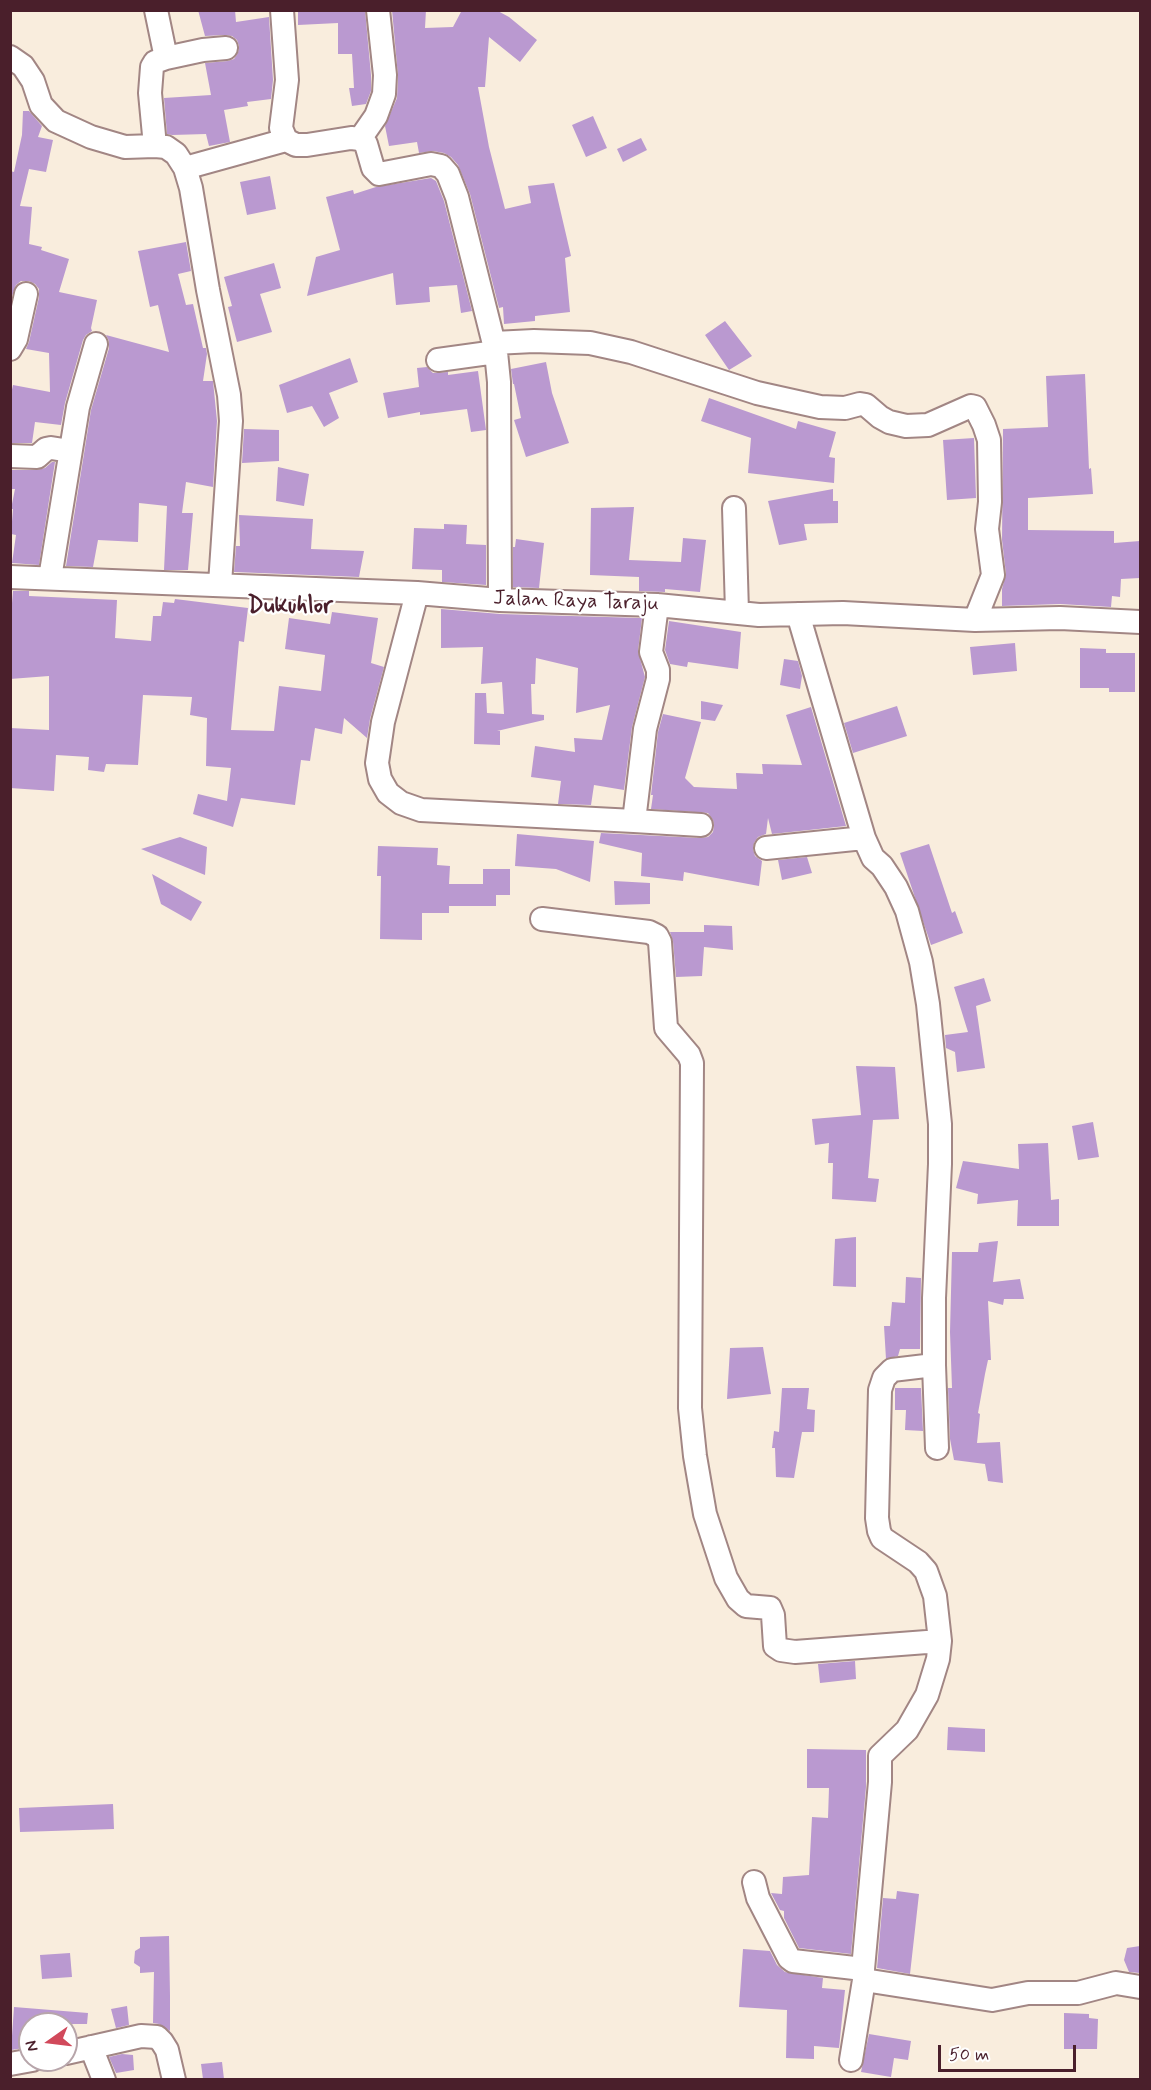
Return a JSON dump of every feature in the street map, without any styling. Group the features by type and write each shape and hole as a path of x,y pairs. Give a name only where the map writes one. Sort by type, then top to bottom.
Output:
{"street":[{"path":"156,10 166,58"},
{"path":"282,10 287,80 281,128 286,140 296,145 307,145 351,138 360,139 366,144 373,168 379,174 431,164 441,166 448,174 457,197 495,347 499,393 500,600"},
{"path":"360,139 376,116 384,94 378,10"},
{"path":"155,146 150,93 152,67 155,62 203,50 226,48"},
{"path":"10,57 23,66 33,81 41,105 56,121 91,137 125,147 166,147 177,154 185,168 191,188 229,396 231,421 220,584"},
{"path":"185,168 286,140"},
{"path":"10,349 16,339 26,294"},
{"path":"438,360 534,341 590,343 631,352 757,393 820,407 845,408 860,404 866,405 880,417 906,426 928,425 971,406 975,407 989,441 990,502 987,529 993,574 975,620"},
{"path":"50,578 81,393 96,344"},
{"path":"10,456 37,458 51,448 70,451"},
{"path":"734,508 737,612"},
{"name":"Jalan Raya Taraju","path":"10,577 220,584 417,593 500,600 657,605 759,615 843,613 975,620 1059,618 1140,622"},
{"path":"417,593 383,722 376,763 380,778 388,793 401,803 421,810 700,825"},
{"path":"634,821 645,729 658,679 658,670 651,652 657,605"},
{"path":"798,614 864,838 873,858 882,866 907,911 921,962 928,1004 940,1124 934,1298 937,1448"},
{"path":"766,848 864,838"},
{"path":"542,919 649,932 657,936 660,942 666,1028 689,1054 692,1063 690,1408 694,1456 705,1514 726,1578 738,1599 746,1606 770,1608 773,1615 775,1646 781,1650 795,1652 940,1641"},
{"path":"850,2060 863,1974 880,1782 880,1756 907,1730 927,1695 938,1659 940,1641 935,1596 926,1571 918,1562 882,1538 879,1531 877,1518 880,1390 884,1378 892,1370 934,1365"},
{"path":"754,1882 758,1898 789,1958 793,1961 992,2000 1028,1993 1078,1993 1116,1983 1140,1987"},
{"path":"78,2050 141,2036 157,2037 167,2050 174,2079"},
{"path":"91,2047 104,2079"}],"building":[{"path":"198,10 235,10 236,22 269,17 273,80 271,99 247,102 248,106 224,110 230,142 209,146 206,134 167,134 164,98 211,95 205,63 228,61 234,59 238,53 237,40 232,36 205,36"},
{"path":"298,10 365,10 371,75 371,91 366,104 352,106 349,88 354,88 352,54 338,54 338,23 298,25"},
{"path":"392,10 426,10 425,28 453,27 462,10 496,10 509,17 537,40 520,62 489,37 485,87 478,87 489,147 505,209 531,203 528,186 554,183 571,256 565,258 570,312 535,316 535,321 504,324 503,307 499,308 470,194 458,165 444,153 433,151 419,153 417,142 389,146 385,126 397,98 398,76"},
{"path":"23,111 29,111 42,126 38,137 53,140 46,172 29,169 20,206 32,207 29,244 69,259 59,292 97,300 92,331 83,340 61,425 35,422 32,443 10,443 10,399 13,385 50,392 49,353 26,349 39,289 29,281 21,281 16,285 10,302 10,171 14,172 22,135"},
{"path":"593,116 607,148 586,157 572,125"},
{"path":"641,138 647,150 623,162 617,149"},
{"path":"270,176 276,209 247,215 240,182"},
{"path":"431,178 436,181 444,201 472,311 461,313 457,285 429,287 430,302 396,305 393,273 307,296 316,257 340,250 326,197 353,190 354,194 376,187"},
{"path":"186,242 191,271 178,274 186,305 193,304 203,348 206,348 203,381 213,381 217,421 213,487 186,482 182,513 193,513 188,570 164,570 167,506 139,503 138,542 98,540 93,567 66,566 91,410 109,348 106,335 169,352 158,305 150,307 138,251"},
{"path":"274,263 281,288 260,294 272,332 237,342 228,307 232,306 224,277"},
{"path":"725,321 752,356 729,370 705,335"},
{"path":"350,358 358,382 329,393 339,418 324,427 312,406 287,413 279,385"},
{"path":"546,362 552,393 569,443 526,457 514,420 521,418 511,369"},
{"path":"427,367 433,373 448,372 448,375 478,371 486,430 471,432 467,409 420,415 420,412 388,418 383,393 419,387 417,368"},
{"path":"1085,374 1089,469 1091,468 1093,494 1028,498 1028,530 1114,531 1114,543 1140,541 1140,578 1121,579 1120,597 1112,596 1111,607 1060,604 1002,606 1002,589 1006,574 1002,540 1003,429 1048,427 1046,376"},
{"path":"709,398 796,429 798,421 836,432 829,457 835,458 834,483 748,473 751,438 701,421"},
{"path":"244,429 279,430 279,461 242,463"},
{"path":"974,438 976,498 947,500 943,440"},
{"path":"55,462 39,565 12,563 16,535 11,534 13,509 11,509 15,489 10,489 10,470 37,470 45,468"},
{"path":"278,467 309,474 304,506 276,501"},
{"path":"833,489 833,501 838,501 838,523 804,524 807,540 779,545 768,501"},
{"path":"634,507 629,560 681,562 683,538 706,540 700,592 665,589 665,592 639,591 639,577 590,575 591,508"},
{"path":"239,515 313,519 311,549 364,551 359,577 234,572 236,546 240,546"},
{"path":"444,524 467,525 466,544 486,545 486,585 442,582 442,570 412,569 414,528 444,529"},
{"path":"516,539 544,543 539,588 513,587 513,547 515,547"},
{"path":"13,591 29,591 29,596 117,600 115,638 151,641 153,616 161,616 163,602 174,603 175,599 248,608 244,642 239,641 231,730 274,731 279,686 321,691 325,655 285,649 289,618 330,624 332,612 378,618 371,663 384,667 367,738 344,718 342,734 315,728 310,761 301,760 295,805 241,798 233,827 193,814 198,794 227,801 231,768 206,766 207,718 190,715 192,697 143,695 138,765 106,764 104,772 88,770 89,757 56,755 54,791 10,788 10,728 49,730 49,676 10,679"},
{"path":"441,609 500,614 642,618 638,651 645,677 632,727 624,790 594,785 591,805 558,804 561,781 531,777 535,746 575,752 574,738 602,740 610,705 576,713 578,668 536,658 535,684 531,684 532,714 544,715 544,720 497,731 500,731 500,745 474,744 475,693 486,693 487,713 504,714 502,682 481,684 483,647 441,648"},
{"path":"669,621 741,632 738,669 688,662 687,667 670,664 665,650"},
{"path":"1015,643 1017,671 973,675 970,647"},
{"path":"1080,648 1106,649 1106,653 1135,653 1135,692 1109,692 1109,688 1080,688"},
{"path":"784,659 798,661 802,676 800,689 780,685"},
{"path":"701,701 723,705 715,721 701,719"},
{"path":"897,706 907,736 853,753 844,723"},
{"path":"811,707 846,826 772,834 768,818 766,834 758,837 753,849 755,856 762,861 759,886 684,872 683,881 641,876 642,853 599,843 601,833 700,838 708,837 713,832 713,820 708,813 651,809 658,732 663,714 701,722 685,778 694,787 737,789 736,773 763,774 762,764 802,765 786,715"},
{"path":"517,834 594,841 590,882 556,869 515,866"},
{"path":"180,837 207,847 205,875 141,849"},
{"path":"929,844 952,913 955,911 963,933 931,945 900,853"},
{"path":"378,846 438,848 437,865 450,866 449,884 483,884 483,869 510,869 510,895 496,895 496,906 449,906 449,913 422,913 422,940 380,939 381,876 377,876"},
{"path":"807,857 812,873 782,880 778,860"},
{"path":"152,874 202,902 191,921 161,904"},
{"path":"614,881 650,883 650,904 615,905"},
{"path":"704,925 732,926 733,950 704,947 702,976 676,977 670,932 704,932"},
{"path":"984,978 991,1001 976,1006 985,1068 957,1072 955,1052 946,1048 945,1035 968,1032 954,987"},
{"path":"856,1066 895,1067 899,1119 873,1120 868,1178 879,1179 876,1202 832,1199 833,1163 828,1163 829,1143 815,1145 812,1119 861,1115"},
{"path":"1093,1122 1099,1157 1078,1160 1072,1126"},
{"path":"1048,1143 1051,1200 1059,1199 1059,1226 1017,1226 1018,1200 977,1204 978,1194 956,1188 963,1161 1019,1169 1018,1144"},
{"path":"856,1237 856,1287 833,1286 835,1239"},
{"path":"998,1241 993,1282 1020,1279 1024,1299 1004,1299 1003,1305 988,1301 991,1360 988,1360 978,1413 980,1414 977,1443 1000,1442 1003,1483 988,1481 985,1464 954,1460 950,1439 948,1388 952,1388 950,1332 952,1252 978,1252 979,1243"},
{"path":"906,1277 921,1278 920,1349 900,1349 898,1356 886,1359 884,1326 890,1326 892,1302 905,1303"},
{"path":"763,1347 771,1394 727,1399 730,1348"},
{"path":"782,1388 809,1388 807,1409 815,1410 814,1432 802,1432 794,1478 776,1477 775,1448 772,1448 774,1431 779,1432"},
{"path":"895,1388 921,1388 923,1431 905,1430 906,1410 895,1410"},
{"path":"855,1661 856,1679 820,1683 818,1664"},
{"path":"948,1727 985,1729 985,1752 947,1750"},
{"path":"807,1749 866,1750 866,1787 851,1954 799,1948 784,1918 784,1911 780,1910 771,1893 782,1894 783,1877 809,1875 812,1817 828,1818 829,1788 807,1788"},
{"path":"113,1804 114,1829 20,1832 19,1808"},
{"path":"897,1891 919,1894 910,1974 877,1968 883,1898 896,1899"},
{"path":"169,1936 170,2031 153,2023 154,1972 140,1973 140,1967 134,1963 135,1951 140,1948 140,1937"},
{"path":"1140,1946 1140,1973 1129,1972 1124,1960 1127,1948"},
{"path":"743,1949 770,1951 777,1965 785,1972 823,1978 822,1988 845,1990 839,2048 814,2046 814,2059 786,2058 787,2010 739,2007"},
{"path":"70,1953 72,1977 42,1979 40,1955"},
{"path":"127,2006 129,2025 116,2028 111,2009"},
{"path":"14,2007 76,2012 18,2012 18,2049 11,2050"},
{"path":"78,2012 88,2013 87,2024 78,2024"},
{"path":"1064,2013 1089,2014 1089,2018 1098,2019 1097,2049 1064,2049"},
{"path":"869,2034 911,2041 908,2060 894,2058 891,2077 861,2072"},
{"path":"122,2054 133,2055 134,2070 116,2073 109,2057"},
{"path":"222,2062 224,2079 203,2079 201,2064"}],"district":[{"name":"Dukuhlor","path":"290,607"}]}
